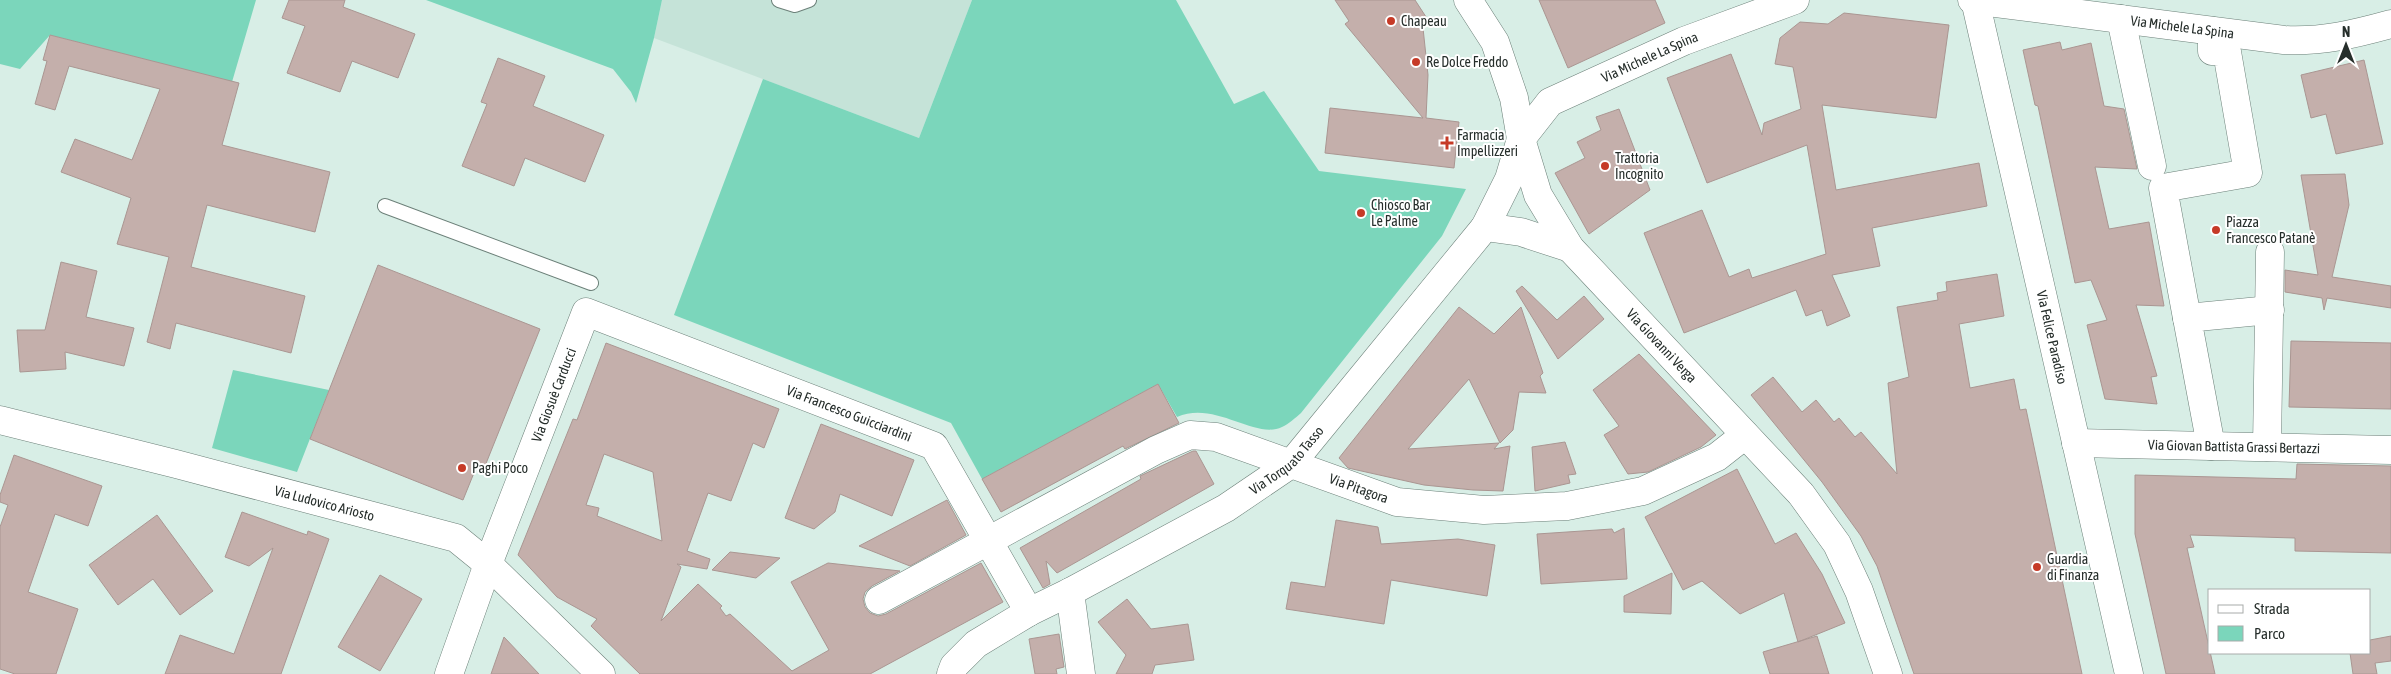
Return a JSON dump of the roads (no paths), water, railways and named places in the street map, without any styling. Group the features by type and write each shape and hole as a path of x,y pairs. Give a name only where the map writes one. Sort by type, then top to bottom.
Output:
{"street":[{"name":"Via Michele La Spina","path":"1521,139 1550,102 1684,41 1795,0"},
{"name":"Via Michele La Spina","path":"1975,0 2309,42 2339,38 2391,24"},
{"name":"Via Felice Paradiso","path":"1975,0 2129,674"},
{"name":"Via Giovanni Verga","path":"1478,5 1502,60 1514,98 1521,139 1538,195 1570,248 1801,494 1837,544 1860,591 1888,674"},
{"path":"2121,19 2152,166"},
{"path":"2211,446 2163,188 2248,173 2227,52 2212,51 2212,31"},
{"name":"Via Torquato Tasso","path":"951,674 954,666 976,644 1029,612 1226,508 1291,464 1485,227 1509,179 1521,139"},
{"path":"1485,227 1521,232 1570,248"},
{"path":"2267,447 2270,252"},
{"path":"2187,318 2270,310"},
{"name":"Via Francesco Guicciardini","path":"586,312 934,446 1029,612"},
{"name":"Via Giosuè Carducci","path":"449,674 488,564 586,312"},
{"name":"Via Ludovico Ariosto","path":"0,420 456,538 488,564 601,674"},
{"name":"Via Pitagora","path":"879,600 1156,450 1190,435 1216,437 1397,502 1484,510 1567,506 1643,491 1717,457 1745,435"},
{"name":"Via Giovan Battista Grassi Bertazzi","path":"2076,443 2391,450"},
{"path":"1070,592 1081,674"}],"lane":[{"path":"778,0 795,5 809,0"},
{"path":"385,206 591,283"}],"place":[{"name":"Chapeau","path":"1391,21"},
{"name":"Re Dolce Freddo","path":"1416,62"},
{"name":"Farmacia Impellizzeri","path":"1447,143"},
{"name":"Trattoria Incognito","path":"1605,166"},
{"name":"Chiosco Bar Le Palme","path":"1361,213"},
{"name":"Piazza Francesco Patanè","path":"2216,230"},
{"name":"Paghi Poco","path":"462,468"},
{"name":"Guardia di Finanza","path":"2037,567"}]}
